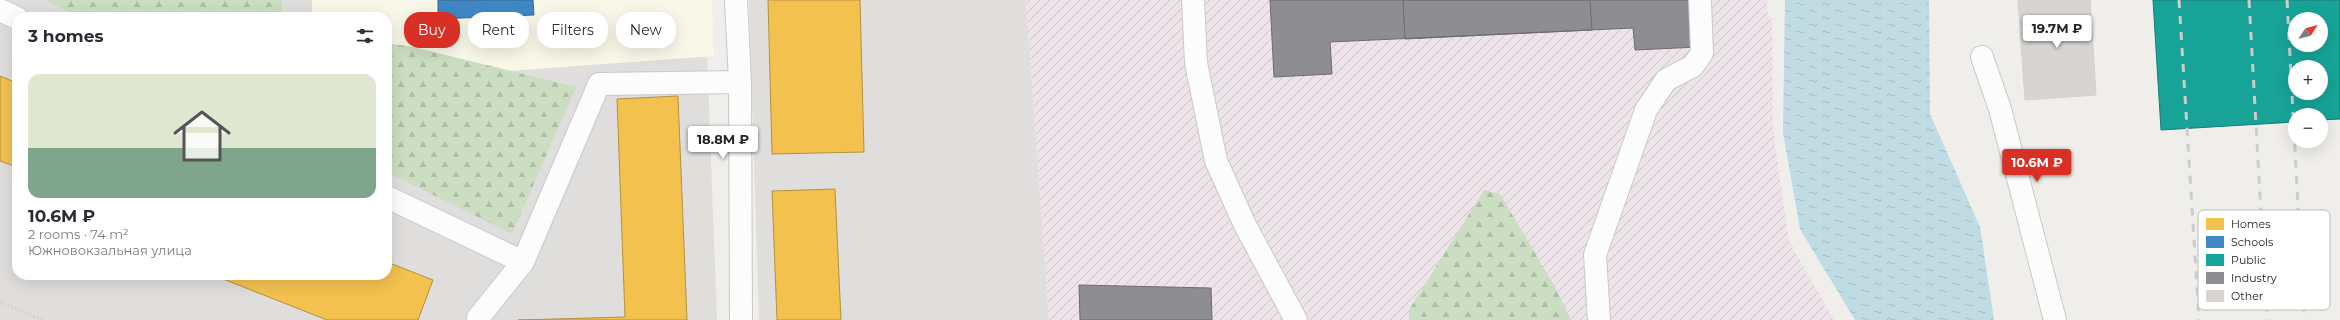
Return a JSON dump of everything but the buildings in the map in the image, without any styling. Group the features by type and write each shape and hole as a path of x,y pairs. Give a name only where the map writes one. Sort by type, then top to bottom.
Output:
{"street":[{"path":"736,0 740,82 741,320"},
{"path":"1193,0 1196,63 1216,161 1245,225 1296,320"},
{"path":"1599,320 1595,255 1646,110 1666,80 1693,66 1702,53 1700,0"},
{"path":"0,10 12,16"},
{"path":"1982,57 2000,109 2055,320"},
{"path":"478,318 523,262 599,84 740,82"},
{"path":"392,199 523,262"}],"path":[{"path":"0,302 43,320"}],"shaded area":[{"path":"0,0 705,0 717,320 0,320"},
{"path":"312,0 712,0 714,56 392,80 392,12 312,12"},
{"path":"749,0 1026,0 1049,320 759,320"},
{"path":"1026,0 1767,0 1767,11 1772,20 1773,131 1789,241 1834,320 1049,320"}],"green space":[{"path":"45,0 282,0 282,12 69,12"},
{"path":"392,44 404,46 404,48 417,48 576,87 512,234 392,174"},
{"path":"1484,190 1500,194 1555,287 1571,320 1409,320 1409,310"}],"water":[{"path":"1785,0 1929,0 1930,114 1980,227 1994,320 1855,320 1800,229 1783,133"}],"railway":[{"path":"2179,0 2198,304"},
{"path":"2249,0 2261,210"},
{"path":"2287,0 2298,210"},
{"path":"2198,310 2199,320"},
{"path":"2266,310 2267,320"},
{"path":"2303,310 2304,320"}]}
